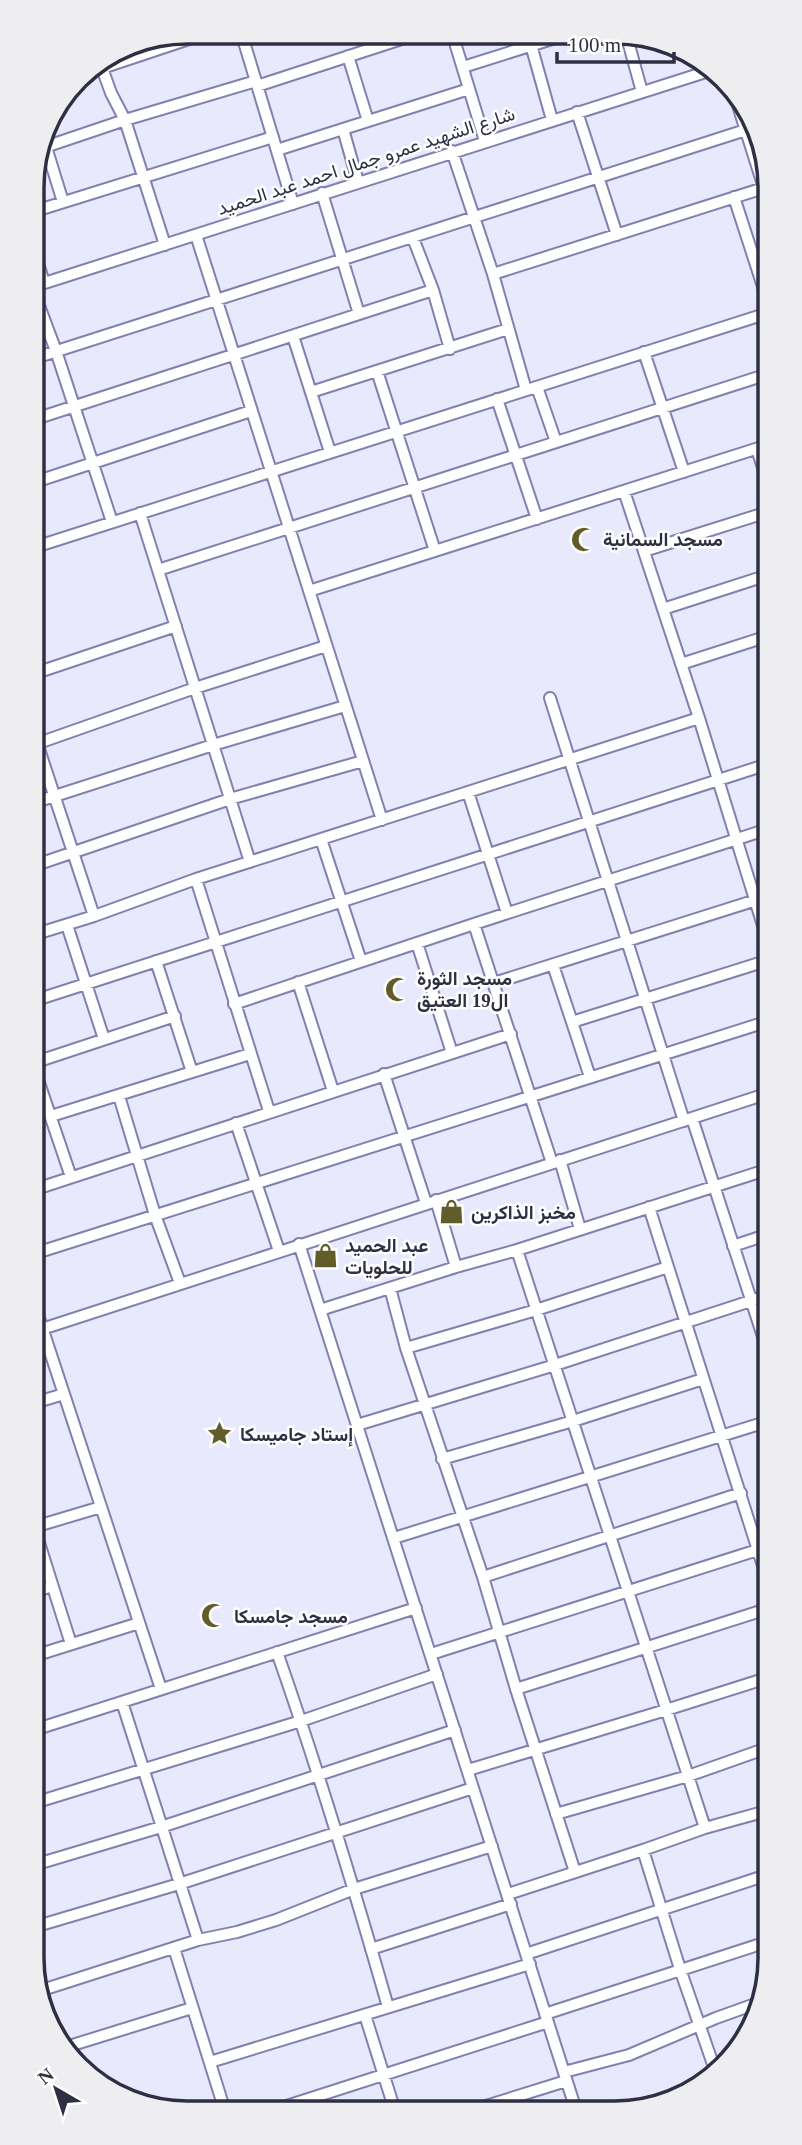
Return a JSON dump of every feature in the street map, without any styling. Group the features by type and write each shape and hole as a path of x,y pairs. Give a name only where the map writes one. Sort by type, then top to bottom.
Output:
{"street":[{"path":"112,65 173,44"},
{"path":"245,44 293,204"},
{"path":"51,145 125,120 386,44"},
{"path":"455,44 485,141"},
{"path":"463,68 538,44"},
{"path":"629,44 642,92"},
{"path":"532,46 551,120"},
{"path":"348,56 368,121"},
{"path":"103,71 125,120 165,245"},
{"name":"شارع الشهيد عمرو جمال احمد عبد الحميد","path":"44,283 702,73"},
{"path":"277,150 469,89"},
{"path":"578,112 617,234"},
{"path":"343,129 358,182"},
{"path":"44,355 747,130"},
{"path":"44,208 273,137"},
{"path":"452,151 493,274 508,329 556,442"},
{"path":"47,159 62,202"},
{"path":"493,274 758,190"},
{"path":"322,193 359,314"},
{"path":"734,197 758,271"},
{"path":"196,235 382,820"},
{"path":"413,238 433,290 450,349"},
{"path":"753,256 758,254"},
{"path":"44,416 433,290"},
{"path":"44,544 758,316"},
{"path":"44,319 111,522"},
{"path":"311,392 508,329"},
{"path":"293,336 330,452"},
{"path":"644,352 684,472"},
{"path":"377,371 435,551"},
{"path":"158,570 758,377"},
{"path":"497,399 537,519"},
{"path":"44,479 251,411"},
{"path":"309,591 758,448"},
{"path":"624,491 699,718 758,909"},
{"path":"140,513 250,862"},
{"path":"644,551 758,515"},
{"path":"663,609 758,578"},
{"path":"44,670 176,626"},
{"path":"681,664 758,639"},
{"path":"44,741 326,646"},
{"path":"550,698 662,1054 714,1185 758,1320"},
{"path":"44,799 345,706"},
{"path":"44,932 196,879 699,718"},
{"path":"44,863 230,799 363,761"},
{"path":"44,997 758,767"},
{"path":"44,769 94,916"},
{"path":"468,792 507,913"},
{"path":"234,1004 474,923 758,832"},
{"path":"321,839 361,961"},
{"path":"196,879 269,1111"},
{"path":"494,984 758,899"},
{"path":"474,923 530,1095 580,1229"},
{"path":"67,925 104,1040"},
{"path":"417,943 452,1053"},
{"path":"156,961 192,1072"},
{"path":"572,1023 758,964"},
{"path":"553,965 590,1077"},
{"path":"298,982 333,1091"},
{"path":"44,1060 175,1016"},
{"path":"44,1250 758,1024"},
{"path":"44,1186 511,1034"},
{"path":"51,1116 250,1054"},
{"path":"384,1074 404,1136 456,1267"},
{"path":"44,1096 71,1177"},
{"path":"119,1096 155,1215 180,1283"},
{"path":"44,1328 758,1097"},
{"path":"236,1123 279,1251"},
{"path":"320,1310 758,1172"},
{"path":"649,1208 741,1493 758,1534"},
{"path":"733,1246 758,1238"},
{"path":"299,1244 573,2101"},
{"path":"517,1250 705,1828"},
{"path":"406,1348 536,1310 668,1266"},
{"path":"390,1288 424,1405 482,1577 575,1872"},
{"path":"357,1425 555,1366 758,1299"},
{"path":"44,1335 161,1689"},
{"path":"442,1459 703,1379"},
{"path":"44,1400 64,1394"},
{"path":"394,1538 758,1425"},
{"path":"482,1577 741,1493"},
{"path":"44,1524 100,1507"},
{"path":"431,1654 758,1550"},
{"path":"44,1560 71,1644"},
{"path":"44,1589 52,1586"},
{"path":"44,1727 416,1608"},
{"path":"516,1689 758,1612"},
{"path":"44,1653 139,1623"},
{"path":"277,1652 354,1889 388,2007"},
{"path":"44,1800 301,1721 438,1674"},
{"path":"468,1770 758,1681"},
{"path":"122,1702 198,1940"},
{"path":"44,1862 161,1827 455,1730"},
{"path":"556,1814 688,1776 758,1751"},
{"path":"44,1924 179,1884 474,1787"},
{"path":"371,1949 575,1872 705,1828 758,1816"},
{"path":"47,1988 198,1940 276,1920 354,1889 492,1846"},
{"path":"643,1850 712,2062"},
{"path":"209,2062 365,2015 528,1959 662,1908 758,1878"},
{"path":"300,2101 383,2075 680,1969 758,1945"},
{"path":"174,1948 222,2101"},
{"path":"498,2101 629,2055 749,2006"},
{"path":"73,2045 192,2008"},
{"path":"365,2015 392,2101"}],"place":[{"name":"مسجد السمانية","path":"583,539"},
{"name":"مسجد الثورة ال19 العتيق","path":"397,989"},
{"name":"مخبز الذاكرين","path":"451,1212"},
{"name":"عبد الحميد للحلويات","path":"325,1256"},
{"name":"إستاد جاميسكا","path":"220,1434"},
{"name":"مسجد جامسكا","path":"214,1616"}]}
